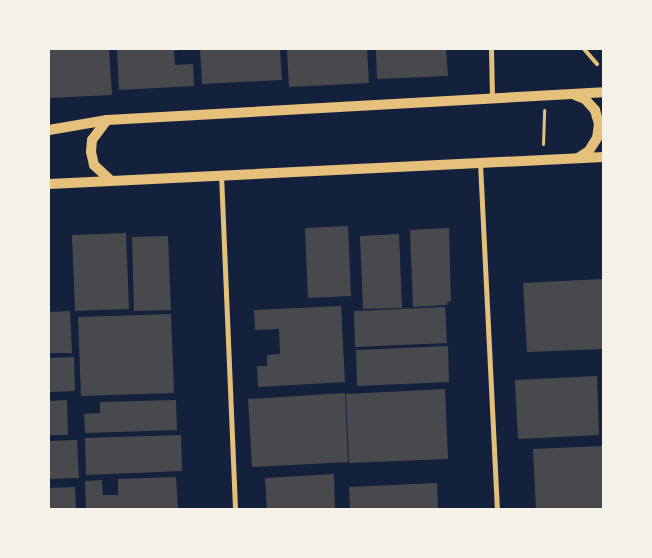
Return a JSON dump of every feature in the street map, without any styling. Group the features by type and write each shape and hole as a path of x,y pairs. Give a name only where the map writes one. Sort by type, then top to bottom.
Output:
{"main road":[{"path":"49,130 107,120 603,92"},
{"path":"572,93 590,104 599,124 597,138 589,151 577,158"},
{"path":"107,120 92,140 90,152 94,165 111,181"},
{"path":"49,184 221,174 603,157"}],"street":[{"path":"491,49 492,97"},
{"path":"480,163 497,509"},
{"path":"221,174 235,509"}],"lane":[{"path":"584,49 598,64"}],"path":[{"path":"543,160 544,95"}],"building":[{"path":"49,49 109,49 112,95 49,98"},
{"path":"117,49 185,49 174,51 175,65 193,64 194,86 119,90"},
{"path":"200,49 280,49 282,80 202,84"},
{"path":"287,49 367,49 369,83 289,87"},
{"path":"376,49 446,49 448,76 377,79"},
{"path":"348,226 351,296 308,298 305,228"},
{"path":"449,228 451,301 447,302 447,305 413,307 410,230"},
{"path":"126,233 129,309 75,311 72,235"},
{"path":"399,234 402,308 363,309 360,236"},
{"path":"168,236 171,310 134,311 132,237"},
{"path":"603,279 603,349 527,352 523,283"},
{"path":"341,306 345,382 258,387 257,366 267,366 267,355 280,354 279,329 255,330 254,310"},
{"path":"445,307 447,343 355,347 354,311"},
{"path":"70,311 72,353 49,353 49,312"},
{"path":"171,314 174,393 81,396 78,317"},
{"path":"448,346 449,382 357,386 356,350"},
{"path":"74,357 75,391 49,392 49,358"},
{"path":"597,376 599,435 518,439 515,380"},
{"path":"445,389 448,459 349,463 346,394"},
{"path":"345,393 348,462 252,467 248,399"},
{"path":"67,400 68,435 49,435 49,401"},
{"path":"176,400 177,430 85,433 84,414 100,413 100,402"},
{"path":"181,435 182,471 86,475 85,438"},
{"path":"77,440 79,478 49,479 49,441"},
{"path":"603,446 603,509 536,509 533,449"},
{"path":"334,474 335,509 267,509 265,478"},
{"path":"176,477 178,509 86,509 85,481 102,480 103,495 118,495 118,479"},
{"path":"437,483 438,509 350,509 349,487"},
{"path":"75,487 76,509 49,509 49,488"}]}
